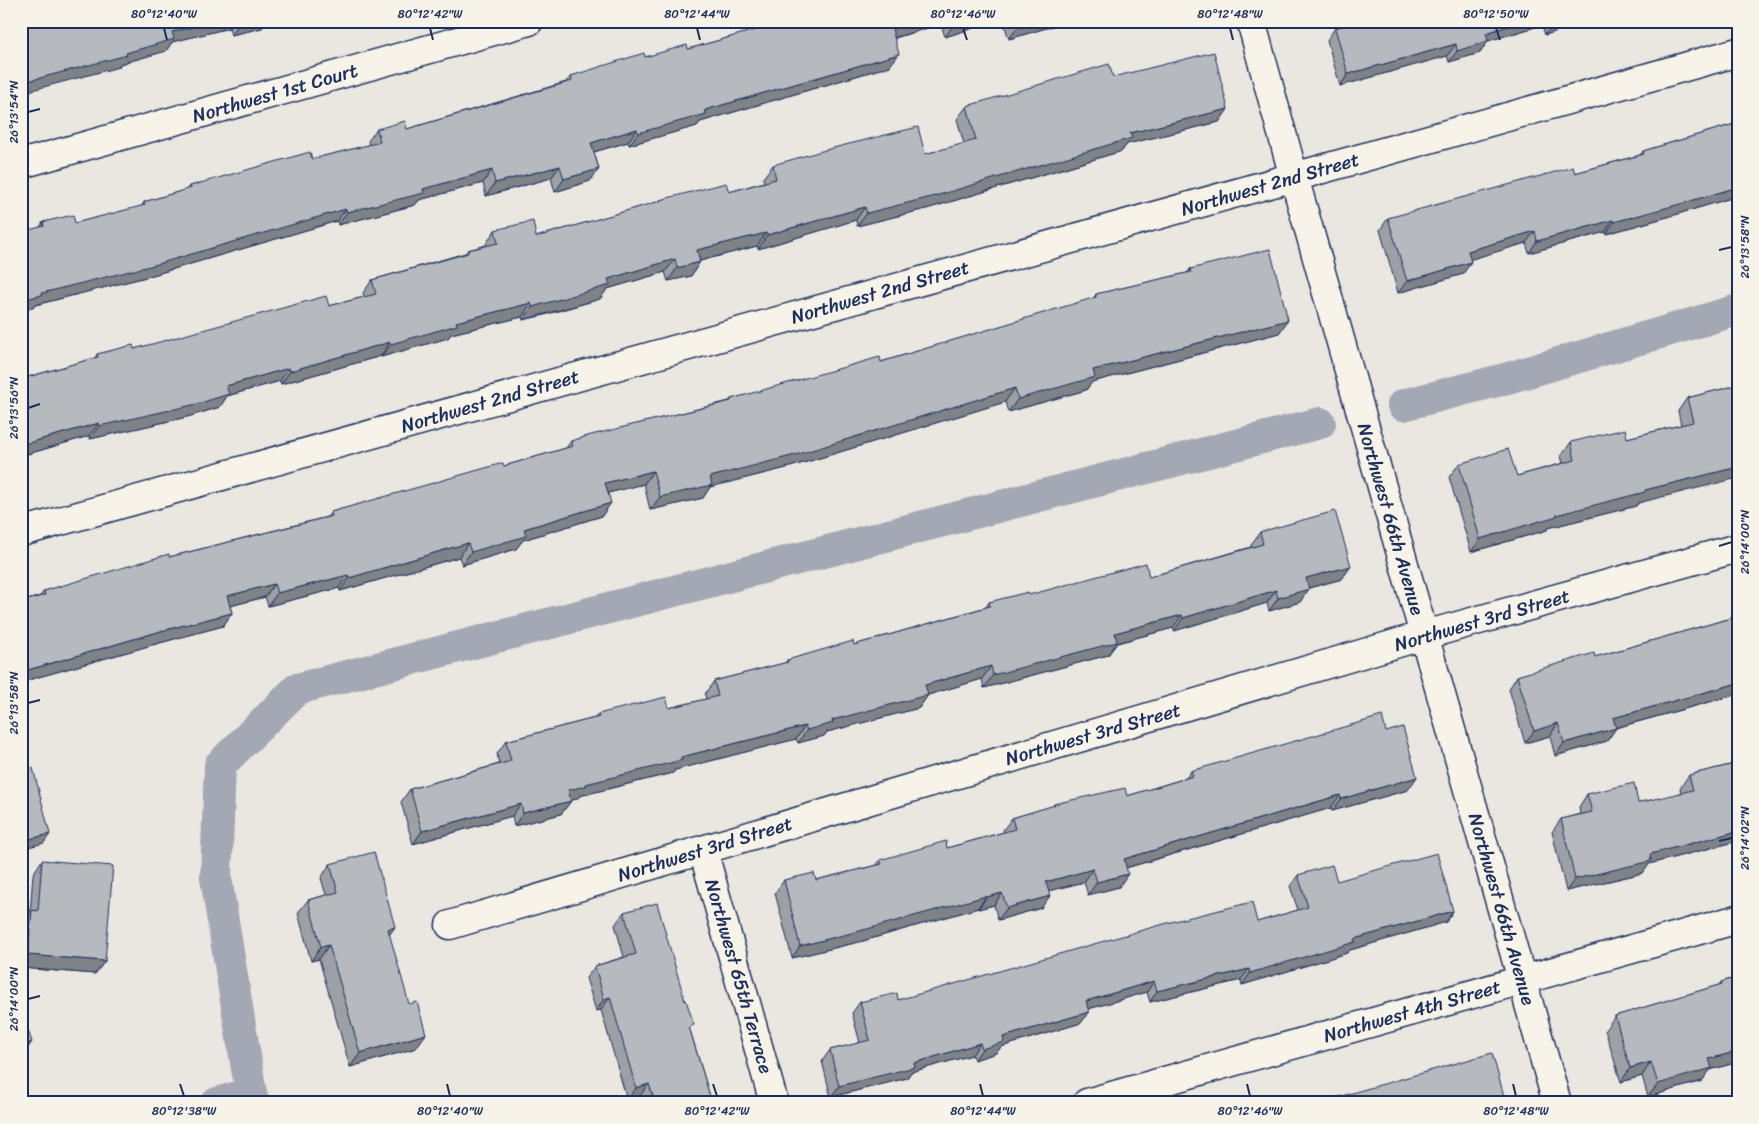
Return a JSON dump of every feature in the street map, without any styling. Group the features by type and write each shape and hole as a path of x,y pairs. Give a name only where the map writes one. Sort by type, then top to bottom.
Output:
{"street":[{"name":"Northwest 1st Court","path":"21,164 529,21"},
{"name":"Northwest 66th Avenue","path":"1251,21 1557,1103"},
{"name":"Northwest 2nd Street","path":"21,532 1738,52"},
{"name":"Northwest 3rd Street","path":"450,925 1425,636 1738,548"},
{"name":"Northwest 65th Terrace","path":"703,850 774,1103"},
{"name":"Northwest 4th Street","path":"1087,1103 1738,919"}],"building":[{"path":"21,21 215,21 172,32 174,39 126,53 127,55 21,83"},
{"path":"767,21 916,21 892,29 899,54 705,110 706,114 638,133 637,129 591,143 599,169 564,179 560,166 495,183 492,170 423,189 424,193 347,212 346,209 154,265 21,300 21,232 44,226 43,222 73,215 75,223 145,205 144,202 191,188 190,186 310,152 312,159 380,142 377,129 405,121 407,129 572,81 571,76 644,53 645,57 687,45 688,49 762,28 760,23"},
{"path":"1016,21 1036,21 1018,27"},
{"path":"1359,21 1524,21 1486,33 1488,41 1457,51 1456,44 1348,74 1335,28"},
{"path":"1214,52 1228,109 1130,133 1132,138 935,196 867,213 865,207 767,235 766,233 697,250 700,262 677,268 675,259 608,279 610,285 550,302 532,307 531,303 456,322 457,325 391,344 390,342 290,371 289,368 226,386 229,394 197,404 99,426 99,423 21,445 21,379 98,357 97,354 133,345 134,349 326,296 329,306 376,294 372,280 468,253 468,250 498,243 495,230 533,221 536,237 660,200 726,183 729,192 776,179 773,165 918,127 925,154 976,140 967,106 1109,64 1113,77"},
{"path":"1738,123 1738,187 1614,222 1613,220 1537,241 1535,231 1468,251 1471,262 1407,281 1388,218 1573,167 1575,173 1644,154 1643,151"},
{"path":"1270,249 1288,320 1093,370 1095,377 1018,399 1015,388 799,454 710,477 712,485 660,497 653,471 605,483 611,503 524,529 526,536 471,552 468,543 349,578 348,575 277,593 274,584 227,596 232,613 161,631 21,672 21,602 45,595 44,591 169,554 169,557 332,516 331,512 503,463 504,466 573,446 571,441 591,435 731,401 731,399 880,357 881,362 1096,297 1096,294 1191,272 1190,269"},
{"path":"1738,385 1738,467 1645,490 1645,492 1556,515 1480,539 1459,464 1508,449 1517,476 1575,460 1571,442 1625,429 1627,438 1693,422 1687,398"},
{"path":"1335,511 1351,566 1306,578 1309,589 1278,598 1276,590 1183,618 1182,615 1115,633 1117,642 993,675 991,666 925,685 928,695 832,720 833,723 807,730 805,726 681,757 682,760 586,784 586,786 568,790 571,801 523,813 521,804 422,831 410,789 511,761 506,741 599,717 598,714 666,697 669,708 718,696 714,681 788,662 787,660 853,641 854,645 990,606 989,602 1028,592 1029,595 1146,563 1149,577 1263,544 1260,532"},
{"path":"1738,616 1738,683 1613,718 1616,728 1564,743 1558,723 1534,731 1517,676 1594,653 1595,657"},
{"path":"1382,716 1386,732 1403,727 1417,777 1341,799 1340,795 1124,859 1128,874 1097,882 1093,869 1046,882 1050,896 1007,908 1002,893 800,946 784,880 814,873 816,880 882,864 880,860 946,841 947,848 1015,829 1012,818 1054,804 1125,788 1127,796 1193,776 1191,771"},
{"path":"1738,763 1738,831 1650,854 1651,861 1575,879 1561,819 1592,812 1587,794 1634,783 1638,803 1693,790 1689,775"},
{"path":"33,768 50,834 21,841 21,771"},
{"path":"374,852 395,927 388,929 409,1004 417,1002 426,1034 360,1053 329,945 321,947 308,900 338,892 330,864"},
{"path":"1437,853 1453,911 1354,939 1355,942 1250,973 1249,969 1157,991 1154,981 1086,1001 1089,1012 1003,1037 1004,1042 982,1049 980,1043 914,1063 915,1067 839,1086 830,1050 870,1040 860,1002 897,993 898,1000 1171,922 1252,902 1257,922 1308,907 1298,875 1332,865 1337,881"},
{"path":"42,860 113,866 105,961 28,955 32,910 38,911"},
{"path":"657,903 685,1001 694,1025 689,1027 712,1103 655,1103 649,1084 636,1088 610,997 604,999 595,966 636,954 624,912"},
{"path":"1738,977 1738,1051 1709,1059 1712,1068 1658,1084 1651,1062 1630,1068 1615,1016 1722,984 1721,982"},
{"path":"21,1010 32,1042 21,1046"},
{"path":"1492,1053 1506,1103 1323,1103 1331,1099"}],"waterway":[{"path":"1403,405 1501,380 1738,310"},
{"path":"254,1103 216,878 220,765 297,689 1320,423"},
{"path":"217,1103 251,1093"}]}
